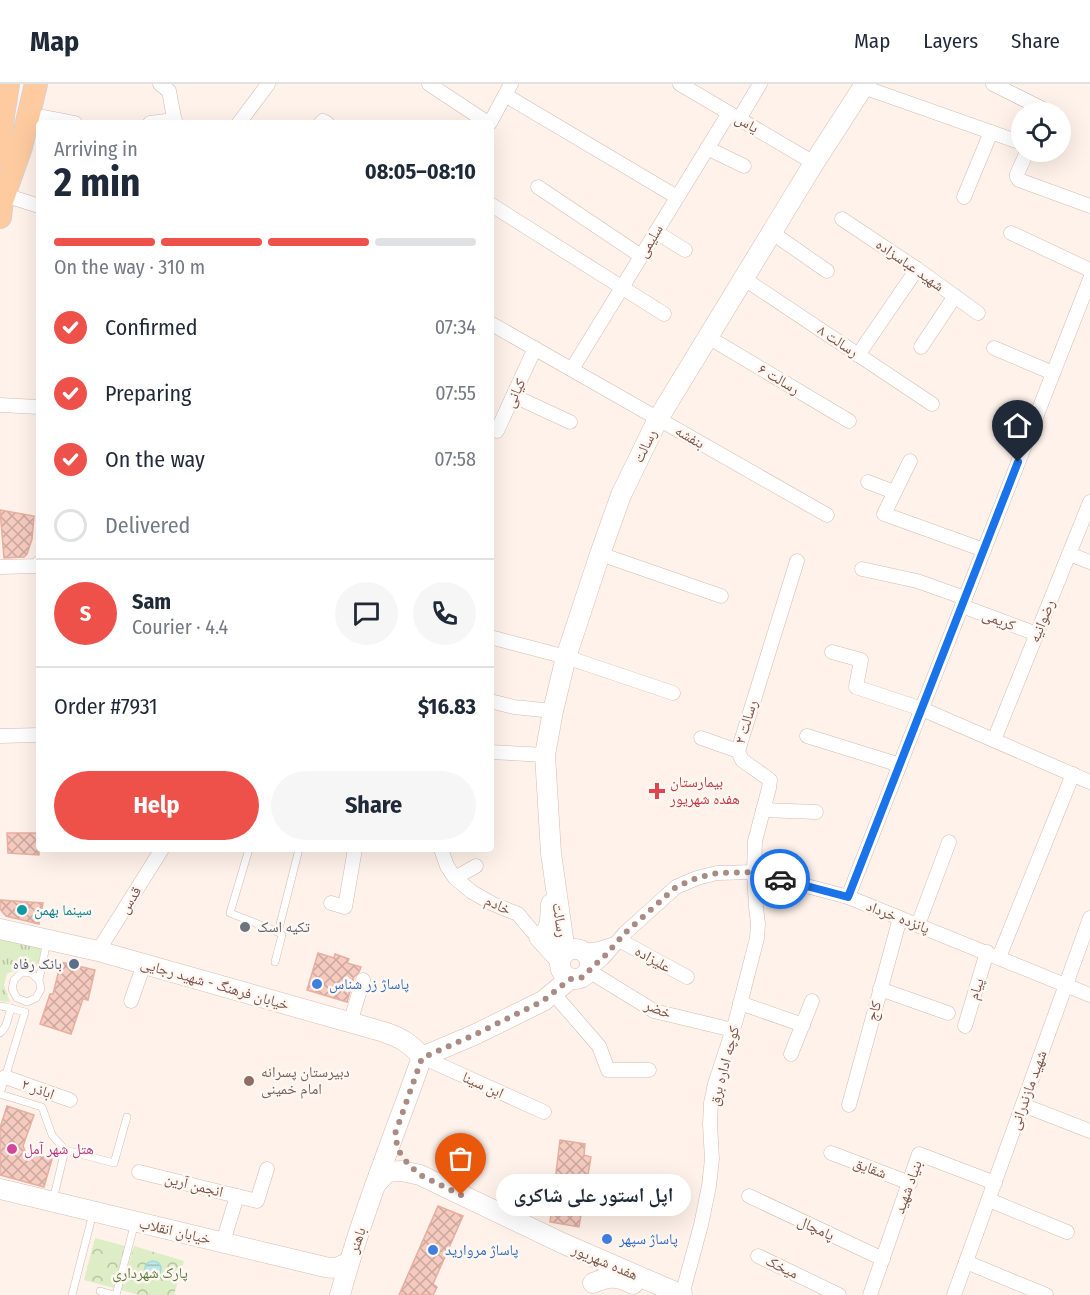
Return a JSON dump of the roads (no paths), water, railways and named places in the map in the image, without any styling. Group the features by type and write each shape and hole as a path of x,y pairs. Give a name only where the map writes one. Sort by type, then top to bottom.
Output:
{"main road":[{"path":"5,192 0,159 8,84"},
{"path":"0,217 5,192 21,147 36,84"},
{"name":"رسالت","path":"562,956 551,853 545,755 566,657 600,554 621,495 658,419 771,232 864,85"},
{"name":"رسالت","path":"539,937 549,929 551,902 548,872 551,853"},
{"name":"خیابان فرهنگ - شهید رجایی","path":"0,930 98,951 397,1037 412,1046 422,1058"},
{"name":"خادم","path":"539,937 562,956"},
{"path":"375,1185 422,1058 543,1001 570,979 581,978 588,964 575,948 562,956 560,968 570,979"},
{"path":"395,1134 398,1150 420,1175"},
{"name":"هفده شهریور","path":"375,1185 387,1173 402,1171 420,1175 562,1243 682,1295"},
{"name":"باهنر","path":"340,1295 375,1185"},
{"name":"خیابان انقلاب","path":"0,1189 325,1267 339,1267 349,1262"},
{"name":"هفده شهریور","path":"562,1243 581,1257 592,1272 590,1289"},
{"path":"325,1267 333,1278 330,1295"},
{"name":"هفده شهریور","path":"590,1289 606,1278 620,1278 655,1295"}],"street":[{"path":"241,120 268,84"},
{"path":"429,84 484,120"},
{"name":"یاس","path":"680,84 814,163"},
{"name":"سلیمی","path":"572,369 707,148 760,84"},
{"path":"993,84 1029,102"},
{"path":"864,85 1011,138"},
{"path":"166,86 177,120"},
{"path":"491,120 508,90 677,197"},
{"path":"44,117 60,120"},
{"path":"964,197 991,132"},
{"path":"707,148 744,166"},
{"path":"1022,162 1017,174 1019,180 1090,206"},
{"path":"538,187 641,256"},
{"path":"5,192 14,198 36,205"},
{"path":"494,207 664,314"},
{"name":"شهید عباسزاده","path":"842,219 978,313"},
{"path":"656,232 685,250"},
{"path":"771,232 827,271"},
{"path":"1011,233 1090,270"},
{"path":"858,355 917,269"},
{"name":"رسالت ۸","path":"743,278 932,404"},
{"path":"848,897 1090,279"},
{"path":"921,346 955,296"},
{"name":"بنفشه","path":"494,325 827,515"},
{"name":"رسالت ۶","path":"708,337 849,421"},
{"name":"کیانی","path":"494,429 497,430 535,348"},
{"path":"994,348 1053,373"},
{"path":"514,396 570,422"},
{"path":"0,405 36,407"},
{"path":"910,461 884,514 984,550"},
{"path":"868,482 894,492"},
{"name":"رضوانیه","path":"994,740 1090,502"},
{"path":"600,554 722,596"},
{"path":"1069,554 1090,562"},
{"name":"رسالت ۲","path":"754,872 755,841 770,780 742,760 738,751 797,561"},
{"path":"0,567 36,566"},
{"name":"کریمی","path":"862,569 917,581 1036,634"},
{"path":"494,638 566,657 673,693"},
{"path":"832,652 861,660 856,687 922,709 1090,782"},
{"path":"494,702 514,707 553,711"},
{"path":"0,736 36,735"},
{"path":"807,736 900,765"},
{"path":"701,738 738,751"},
{"path":"494,752 545,755"},
{"name":"پیام","path":"965,1026 993,955 1073,774"},
{"path":"763,810 816,812"},
{"path":"918,925 950,842"},
{"name":"قدس","path":"98,951 160,852"},
{"path":"331,903 345,908 354,852"},
{"name":"خادم","path":"442,852 447,867 455,879 493,904 518,914 539,937"},
{"path":"455,879 476,866"},
{"name":"پانزده خرداد","path":"588,964 603,958 676,887 717,873 754,872 848,897 1090,995"},
{"name":"کوچه اداره برق","path":"682,1295 709,1186 712,1159 711,1103 757,938 754,872"},
{"name":"کاج","path":"849,1105 900,918"},
{"name":"شهید مازندرانی","path":"954,1295 1090,918"},
{"name":"علیزاده","path":"617,942 687,977"},
{"path":"131,1001 144,964"},
{"name":"خضر","path":"588,964 654,1011 733,1030"},
{"path":"350,1023 363,980"},
{"path":"880,989 948,1013"},
{"path":"553,993 599,1046 608,1070 649,1070"},
{"path":"790,1054 812,1001"},
{"path":"740,1003 803,1025"},
{"name":"ابن سینا","path":"422,1058 544,1112"},
{"name":"اباذر ۲","path":"2,1087 70,1100"},
{"path":"1023,1105 1090,1131"},
{"name":"شقایق","path":"831,1153 910,1183"},
{"name":"بنیاد شهید","path":"870,1295 919,1154 995,1183"},
{"path":"237,1196 257,1201 267,1169"},
{"name":"انجمن آرین","path":"139,1172 237,1196 223,1242"},
{"name":"پامچال","path":"749,1196 883,1260"},
{"path":"989,1200 1067,1232"},
{"name":"میخک","path":"758,1256 839,1295"},
{"path":"966,1262 1046,1295"}],"lane":[{"path":"248,852 230,913 282,935 275,962"},
{"path":"278,932 298,852"},
{"path":"39,980 31,973 21,973 14,980 12,989 17,998 27,1002 36,998 41,989 39,980 47,940"},
{"path":"0,1006 25,1012 2,1087 42,1107 52,1135 65,1150 114,1163 127,1117"},
{"path":"0,1033 6,1025 11,1008"},
{"path":"53,1201 65,1150"},
{"path":"72,1295 94,1211"},
{"path":"100,1291 115,1295 136,1221"}],"water":[{"path":"153,1261 161,1269 153,1277 145,1269"}],"place":[{"name":"بیمارستان هفده شهریور","path":"657,791"},
{"name":"سینما بهمن","path":"22,910"},
{"name":"تکیه اسک","path":"245,927"},
{"name":"بانک رفاه","path":"74,964"},
{"name":"پاساژ زر شناس","path":"317,984"},
{"name":"دبیرستان پسرانه امام خمینی","path":"249,1081"},
{"name":"هتل شهر آمل","path":"12,1149"},
{"name":"اپل استور علی شاکری","path":"461,1195"},
{"name":"پاساژ سپهر","path":"607,1239"},
{"name":"پاساژ مروارید","path":"433,1250"}],"park label":[{"name":"پارک شهرداری","path":"150,1273"}]}
